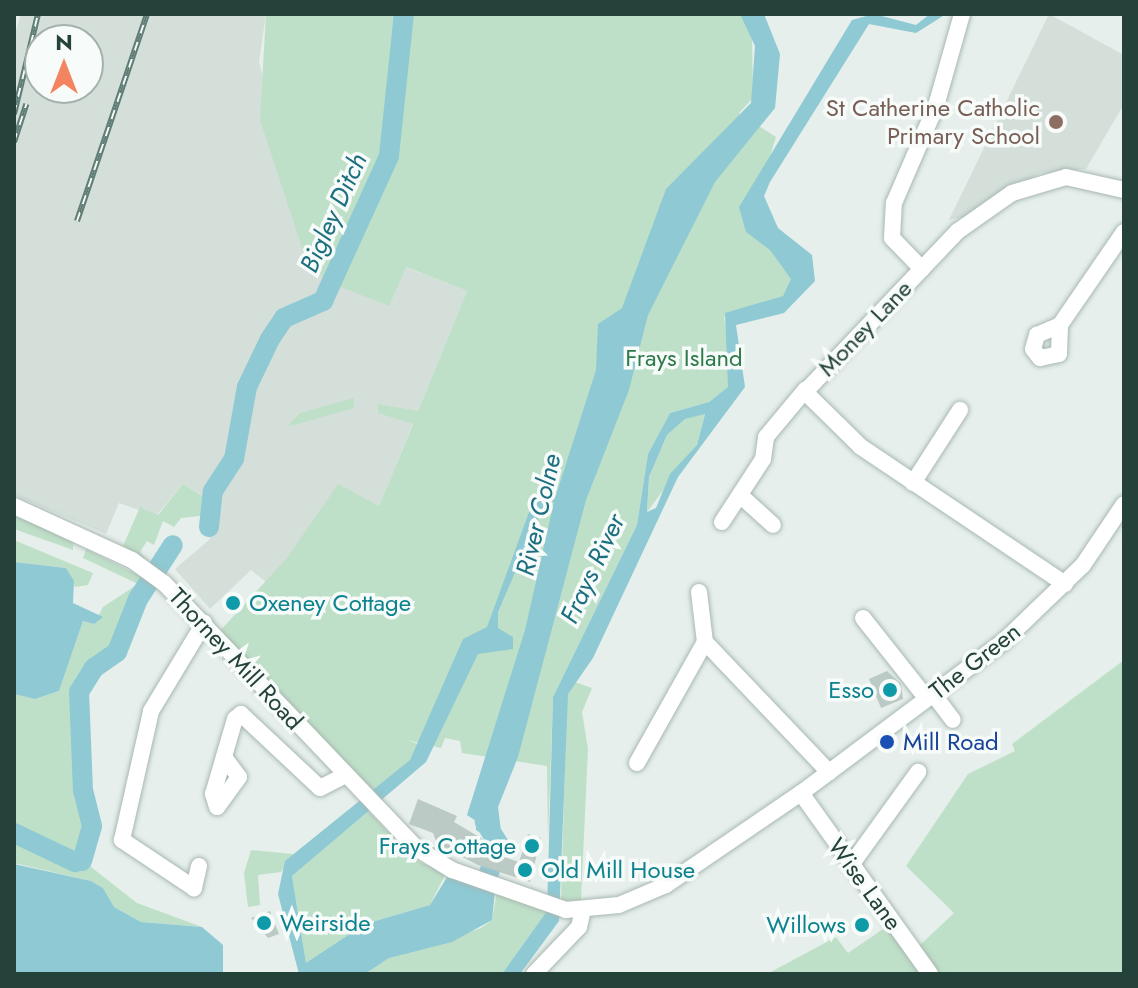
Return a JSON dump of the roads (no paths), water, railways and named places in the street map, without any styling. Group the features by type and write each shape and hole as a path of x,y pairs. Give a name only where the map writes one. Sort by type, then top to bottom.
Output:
{"street":[{"path":"922,269 892,238 894,203 936,106 962,14"},
{"name":"Money Lane","path":"1065,584 860,446 806,396 806,389 967,223 1027,185 1077,178 1124,190"},
{"path":"1060,325 1124,232"},
{"path":"722,522 763,459 766,437 806,389"},
{"path":"913,483 960,410"},
{"path":"741,496 773,525"},
{"name":"The Green","path":"801,793 930,697 1065,584 1124,504"},
{"name":"Thorney Mill Road","path":"14,506 157,579 204,623 381,814 452,870 534,900 574,910"},
{"path":"637,763 705,642 699,592"},
{"path":"863,618 953,720"},
{"path":"199,866 194,888 122,840 151,711 175,661 204,623"},
{"path":"705,642 829,772"},
{"path":"224,757 235,719 247,715 318,787 327,789 345,775"},
{"path":"851,865 918,772"},
{"path":"534,974 579,927 574,910 619,905 666,885 801,793"},
{"name":"Wise Lane","path":"801,793 930,974"}],"water":[{"path":"740,14 764,14 780,54 775,108 715,182 648,315 629,390 586,500 518,757 498,807 503,847 476,830 476,821 467,815 525,630 554,502 546,500 498,612 498,628 513,637 513,649 478,654 426,762 292,876 306,963 365,924 430,905 449,874 495,891 492,920 452,942 389,958 365,974 299,974 278,894 285,861 410,760 463,639 487,627 532,504 543,493 556,495 596,370 598,324 622,308 666,189 751,103 755,46"},
{"path":"874,14 916,25 930,14 946,14 916,33 869,24 770,182 764,196 778,228 812,255 815,281 784,313 736,325 745,387 678,477 593,658 568,694 559,921 520,974 502,974 547,911 553,697 637,525 648,454 670,413 709,402 728,387 725,313 783,296 791,279 770,250 746,232 739,207 852,20","holes":["705,414 697,445 670,474 656,508 647,512 649,477 667,435 685,419"]},
{"path":"14,562 66,568 74,581 73,603 103,617 94,624 83,621 59,691 35,699 14,694"},
{"path":"14,864 91,881 103,888 114,907 141,922 202,927 223,945 223,974 14,974"}],"waterway":[{"name":"Bigley Ditch","path":"209,527 213,491 234,459 247,387 270,339 284,318 323,301 389,156 404,14"},
{"name":"Bigley Ditch","path":"82,861 92,826 83,791 79,692 94,668 117,652 138,599 173,545"},
{"name":"River Colne","path":"475,894 484,890 498,843 485,822"},
{"name":"Bigley Ditch","path":"14,833 75,862"},
{"name":"Bigley Ditch","path":"75,862 82,861"}],"railway":[{"path":"14,114 38,14"},
{"path":"77,221 147,14"},
{"path":"14,142 26,104"}],"place":[{"name":"St Catherine Catholic Primary School","path":"1056,122"},
{"name":"Oxeney Cottage","path":"233,603"},
{"name":"Esso","path":"890,690"},
{"name":"Mill Road","path":"887,742"},
{"name":"Frays Cottage","path":"532,846"},
{"name":"Old Mill House","path":"525,870"},
{"name":"Weirside","path":"264,923"},
{"name":"Willows","path":"862,925"}],"park label":[{"name":"Frays Island","path":"684,358"}],"water label":[{"name":"Frays River","path":"593,569"}]}
